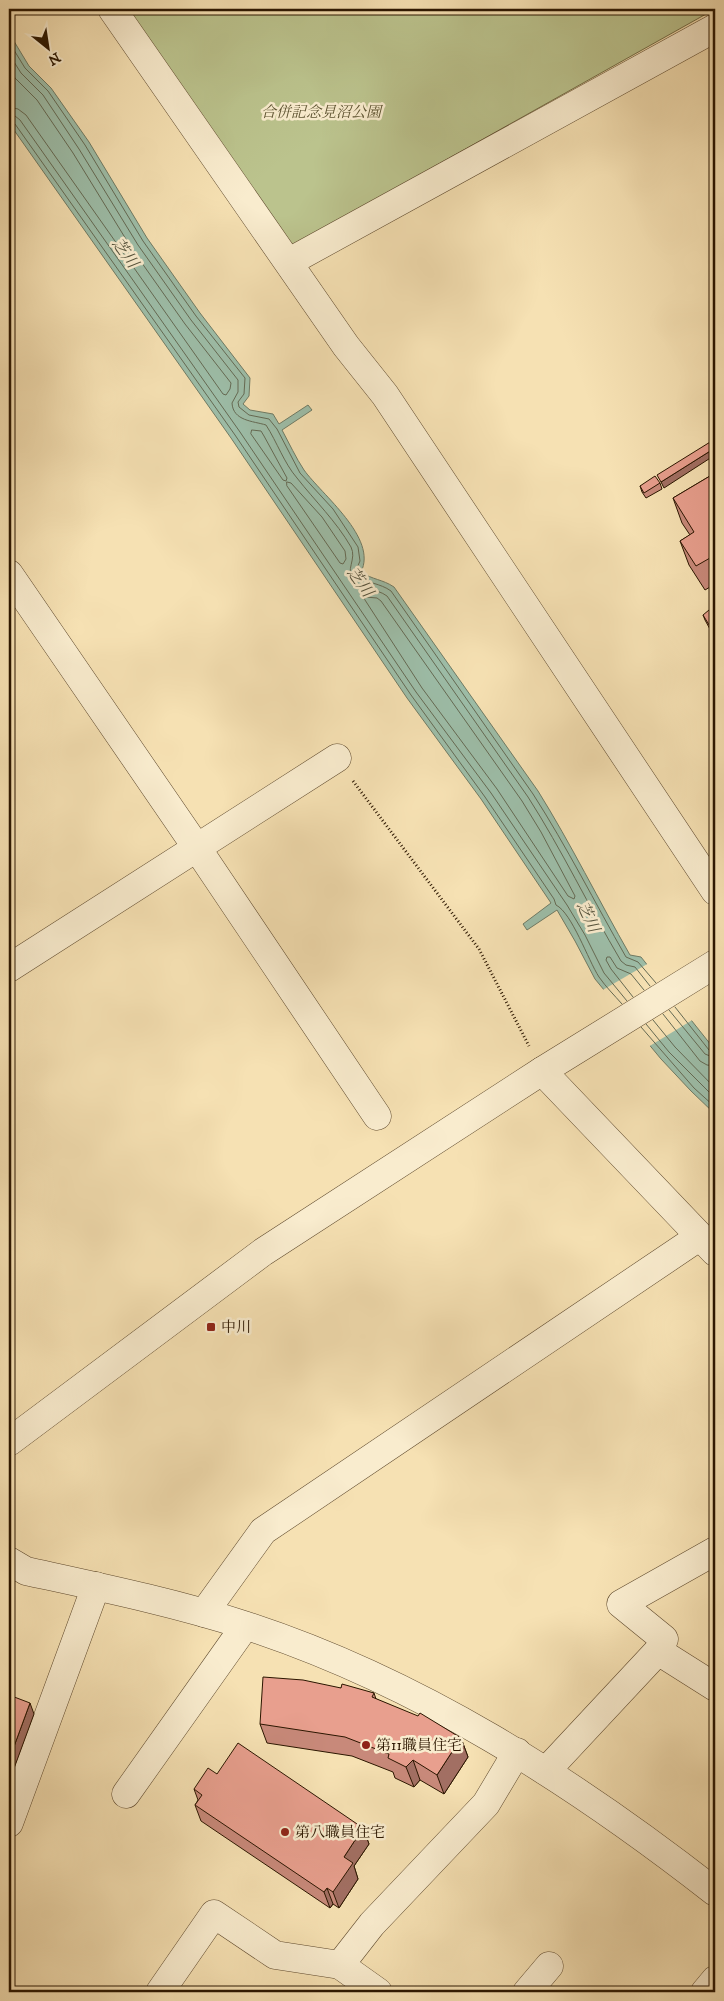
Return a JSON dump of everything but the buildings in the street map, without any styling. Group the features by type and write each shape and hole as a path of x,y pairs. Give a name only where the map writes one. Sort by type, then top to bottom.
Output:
{"street":[{"path":"112,9 346,346 385,395 715,891"},
{"path":"289,262 715,28"},
{"path":"9,575 378,1116"},
{"path":"9,968 337,758"},
{"path":"9,1442 263,1252 566,1055 715,964"},
{"path":"204,1613 263,1531 707,1244 542,1071"},
{"path":"546,1771 659,1652 664,1639 621,1604 715,1551"},
{"path":"9,1561 26,1571 204,1613 245,1626 315,1651 414,1695 517,1752 651,1842 715,1892"},
{"path":"9,1823 96,1586"},
{"path":"126,1794 245,1626"},
{"path":"659,1652 715,1687"},
{"path":"340,1965 372,1924 486,1804 517,1752"},
{"path":"160,1992 214,1914 275,1955 340,1965 378,1992"},
{"path":"527,1992 549,1966"},
{"path":"705,1992 715,1980"}],"path":[{"path":"337,758 479,949 542,1071"}],"green space":[{"name":"合併記念見沼公園","path":"124,9 715,9 289,248"}],"water":[{"name":"芝川","path":"9,33 29,66 51,88 89,142 147,238 200,313 250,378 249,396 243,404 250,410 273,414 279,424 308,405 312,410 282,430 304,470 355,531 362,545 364,559 361,572 394,587 538,791 630,955 641,957 715,1050 715,1114 661,1059 595,979 557,910 527,930 523,924 551,903 481,799 407,698 231,438 9,123"}],"pier":[{"path":"649,963 694,1019 648,1047 601,991"}],"place":[{"name":"中川","path":"211,1327"},
{"name":"第11職員住宅","path":"366,1745"},
{"name":"第八職員住宅","path":"285,1832"}]}
